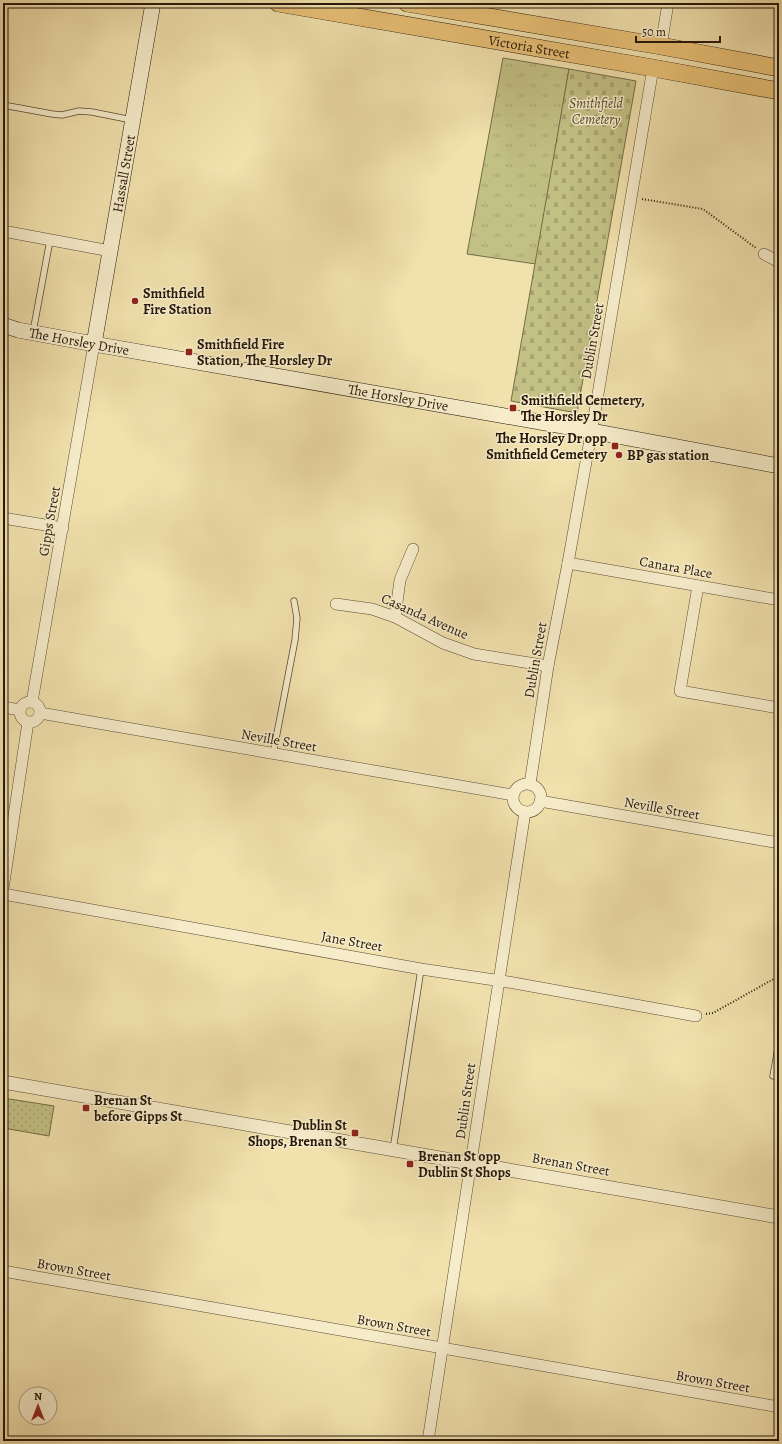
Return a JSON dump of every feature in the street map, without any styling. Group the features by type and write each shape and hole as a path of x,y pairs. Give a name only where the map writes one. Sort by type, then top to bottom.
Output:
{"main road":[{"name":"Hassall Street","path":"94,344 153,3"},
{"name":"Victoria Street","path":"278,3 779,91"},
{"name":"Victoria Street","path":"407,3 661,46 779,68"},
{"path":"614,38 651,57 653,68"},
{"path":"661,46 665,58 695,76"},
{"name":"The Horsley Drive","path":"3,325 25,331 94,344 592,431 779,466"},
{"name":"The Horsley Drive","path":"3,330 25,331"}],"street":[{"path":"661,46 668,3"},
{"name":"Dublin Street","path":"530,784 548,666 592,431 653,68"},
{"path":"3,230 110,251"},
{"path":"764,254 779,262"},
{"name":"Gipps Street","path":"32,702 94,344"},
{"path":"3,518 63,528"},
{"path":"395,617 400,580 413,549"},
{"name":"Canara Place","path":"568,563 779,600"},
{"path":"698,586 680,691 779,708"},
{"name":"Casanda Avenue","path":"336,604 372,609 395,617 443,643 474,654 548,666"},
{"path":"32,702 38,705 40,713 37,720 28,722 21,717 20,710 25,703 32,702"},
{"path":"3,707 20,710"},
{"name":"Neville Street","path":"40,713 513,795"},
{"path":"3,889 28,722"},
{"path":"524,784 530,784 536,787 539,792 540,801 536,809 531,812 524,812 519,810 513,802 513,795 518,787 524,784"},
{"name":"Neville Street","path":"540,801 779,843"},
{"name":"Dublin Street","path":"428,1441 441,1348 472,1163 524,812"},
{"name":"Jane Street","path":"3,894 421,969 498,980 696,1016"},
{"name":"Brenan Street","path":"3,1082 779,1217"},
{"name":"Brown Street","path":"3,1271 779,1407"}],"lane":[{"path":"3,105 52,114 62,115 79,111 133,120"},
{"path":"25,331 50,240"},
{"path":"273,754 294,640 297,618 294,601"},
{"path":"393,1150 421,969"},
{"path":"773,1076 779,1042"}],"path":[{"path":"631,198 703,210 764,254"},
{"path":"696,1016 713,1013 779,976"}],"green space":[{"path":"503,58 569,69 536,264 467,254"},
{"name":"Smithfield Cemetery","path":"569,69 636,81 577,413 511,401"},
{"path":"3,1098 54,1106 49,1136 3,1128"}],"place":[{"name":"Smithfield Fire Station","path":"135,301"},
{"name":"Smithfield Fire Station, The Horsley Dr","path":"189,352"},
{"name":"Smithfield Cemetery, The Horsley Dr","path":"513,408"},
{"name":"The Horsley Dr opp Smithfield Cemetery","path":"615,446"},
{"name":"BP gas station","path":"619,455"},
{"name":"Brenan St before Gipps St","path":"86,1108"},
{"name":"Dublin St Shops, Brenan St","path":"355,1133"},
{"name":"Brenan St opp Dublin St Shops","path":"410,1164"}]}
